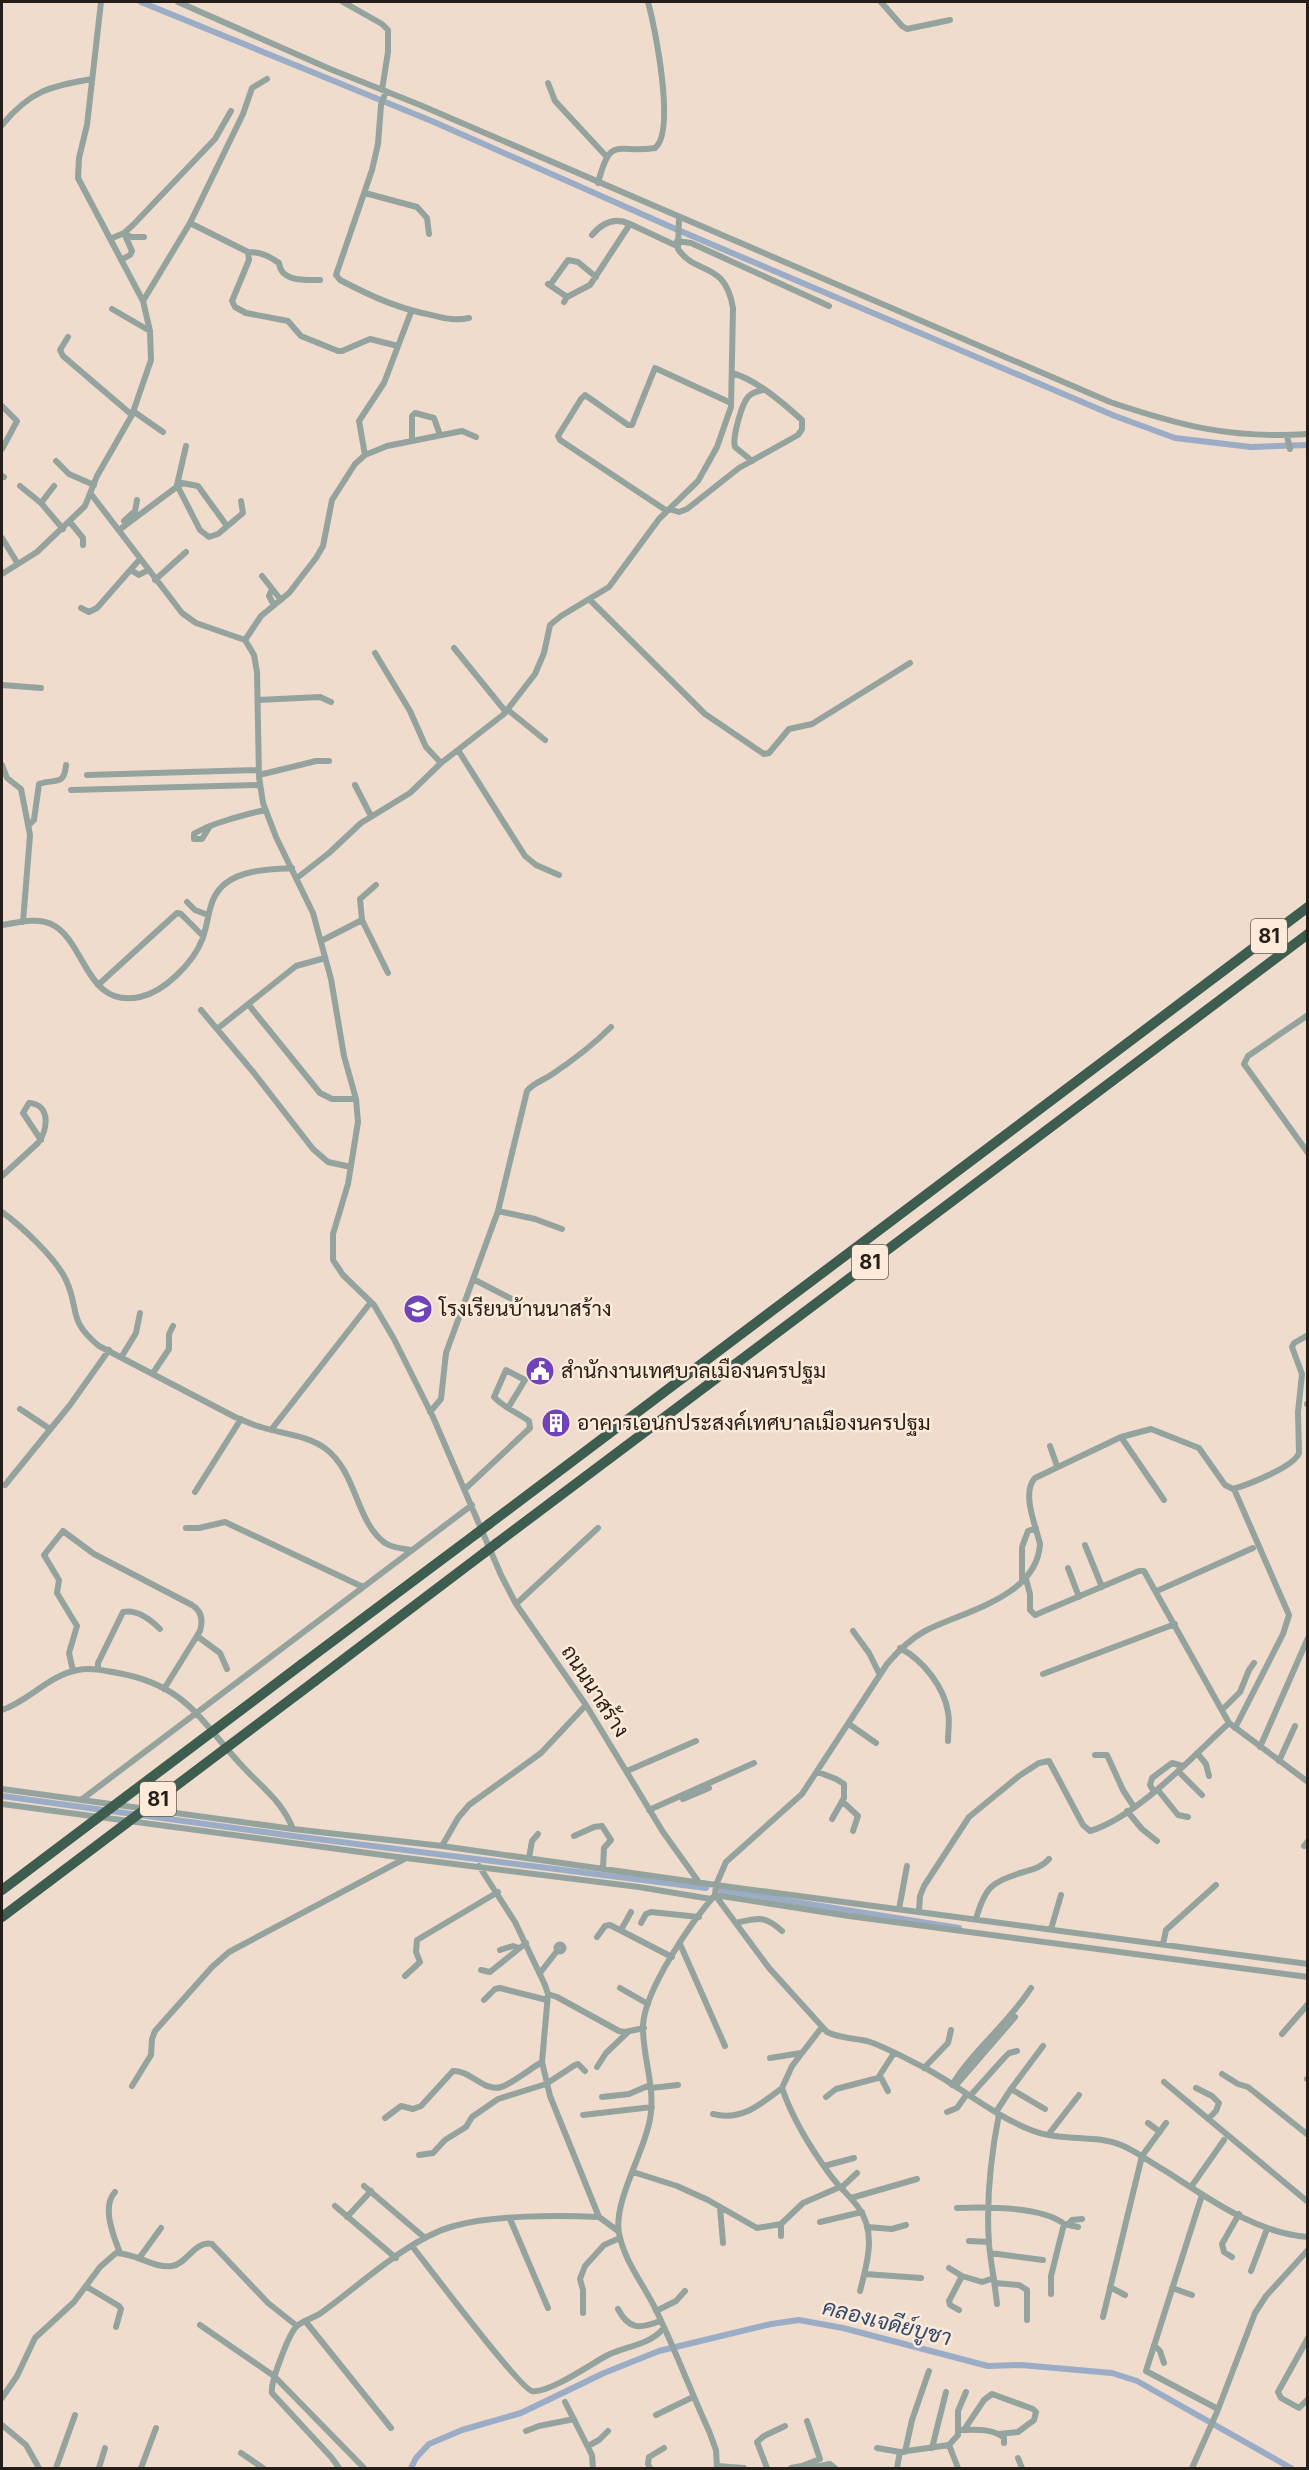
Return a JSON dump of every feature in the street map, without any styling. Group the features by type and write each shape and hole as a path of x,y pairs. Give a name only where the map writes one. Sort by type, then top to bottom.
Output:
{"highway":[{"name":"81","path":"2,1890 1308,907"},
{"name":"81","path":"2,1917 1308,934"}],"street":[{"path":"2,574 37,552 85,506 92,494 94,484 132,413 148,372 150,331 143,301 78,178 77,170 87,125 101,2"},
{"path":"178,2 384,93 598,183 679,222 1110,402 1169,422 1214,432 1288,438 1308,434"},
{"path":"342,2 382,24 388,30 388,52 378,144 365,193 336,275 340,280 378,300 411,312 451,320 469,318"},
{"path":"598,183 606,156 621,147 655,148 660,143 663,131 664,96 648,2"},
{"path":"881,2 907,29 950,20"},
{"path":"2,125 18,107 46,89 92,79"},
{"path":"143,301 190,223 243,114 252,88 267,79"},
{"path":"548,83 555,101 606,156"},
{"path":"110,239 123,233 215,139 231,111"},
{"path":"365,193 417,207 427,219 429,234"},
{"path":"592,235 602,225 624,221 677,241 691,243 829,306"},
{"path":"297,878 371,816 410,793 441,763 507,711 535,674 544,653 550,625 561,616 590,600 616,580 646,535 698,481 710,463 725,428 731,403 733,308 729,291 717,275 684,257 677,241 679,222"},
{"path":"190,223 248,252 261,253 279,263 280,272 285,275 302,280 320,280"},
{"path":"596,278 578,262 568,260 548,284 565,299 582,290 596,278 630,225"},
{"path":"123,233 132,237 144,237"},
{"path":"121,260 130,255 132,251 123,233"},
{"path":"248,252 249,260 232,301 241,310 288,321 301,336 338,351 370,339 398,346"},
{"path":"112,309 150,331"},
{"path":"365,455 359,422 384,383 411,312"},
{"path":"68,337 60,350 63,356 132,413 163,432"},
{"path":"731,403 655,368 632,425 585,395 558,436 560,440 668,510 679,512 687,509 739,468 798,435 803,425 798,417 763,390 740,375 732,373"},
{"path":"752,461 735,447 734,436 745,401 755,392 763,390"},
{"path":"2,406 17,421 2,447"},
{"path":"412,441 412,416 415,413 433,417 440,435"},
{"path":"92,494 175,606 191,620 245,640 261,616 299,583 316,558 323,546 332,500 355,464 365,455 387,446 462,431 476,437"},
{"path":"1288,438 1290,449"},
{"path":"186,446 177,485 204,534 213,537 243,513 241,501"},
{"path":"56,461 69,474 94,484"},
{"path":"118,528 182,483 198,486 227,526"},
{"path":"20,486 41,503 63,529"},
{"path":"41,503 54,486"},
{"path":"118,528 135,511 137,500"},
{"path":"70,522 83,538 83,545"},
{"path":"2,538 18,564"},
{"path":"155,580 186,552"},
{"path":"81,608 89,612 97,608 140,559"},
{"path":"131,570 139,575 148,570"},
{"path":"262,576 281,600"},
{"path":"272,589 269,596 274,605"},
{"path":"590,600 705,714 764,754 769,753 789,729 812,724 910,663"},
{"name":"ถนนนาสร้าง","path":"245,640 256,659 259,772 266,810 276,837 313,912 326,957 337,1007 344,1056 356,1100 358,1122 351,1167 333,1234 333,1260 343,1275 371,1302 385,1323 430,1412 501,1575 516,1604 586,1705 649,1810 698,1881"},
{"path":"454,648 507,711 545,740"},
{"path":"375,654 406,704 426,747 441,763"},
{"path":"2,685 41,688"},
{"path":"258,700 320,697 331,702"},
{"path":"458,750 525,856 536,865 559,876"},
{"path":"87,775 259,772 319,760 329,761"},
{"path":"2,765 8,778 21,789 29,825 23,922"},
{"path":"29,825 34,820 39,784 61,780 65,775 66,765"},
{"path":"71,790 260,785"},
{"path":"354,785 371,816"},
{"path":"210,826 266,810"},
{"path":"2,925 45,922 57,927 98,985 109,993 128,998 151,994 162,987 197,951 217,892 237,876 292,868"},
{"path":"376,885 360,899 362,920 388,973"},
{"path":"187,902 195,910 208,915"},
{"path":"98,985 177,913 181,914 203,936"},
{"path":"321,941 362,920"},
{"path":"217,1029 296,966 326,957"},
{"path":"248,1004 320,1093 332,1099 356,1100"},
{"path":"201,1010 322,1158 328,1162 351,1167"},
{"path":"1308,1015 1248,1056 1244,1064 1308,1153"},
{"path":"430,1412 441,1399 446,1353 498,1211 527,1091 593,1044 610,1027"},
{"path":"2,1176 41,1140 46,1130 45,1116 36,1104 29,1103 23,1113 41,1140"},
{"path":"498,1211 535,1219 562,1229"},
{"path":"2,1212 46,1254 61,1272 66,1280 76,1320 82,1330 99,1346 241,1419 315,1442 328,1451 350,1480 362,1508 380,1538 391,1546 412,1551"},
{"path":"473,1279 533,1310 544,1308"},
{"path":"271,1430 371,1302"},
{"path":"122,1356 136,1333 140,1313"},
{"path":"153,1373 169,1349 169,1334 172,1326"},
{"path":"1234,1489 1285,1466 1297,1458 1302,1374 1292,1347 1294,1343 1308,1335"},
{"path":"5,1485 84,1387 109,1350"},
{"path":"465,1489 530,1428 529,1421 508,1408 494,1397 506,1370 525,1380 508,1408"},
{"path":"20,1409 50,1429"},
{"path":"195,1492 241,1419"},
{"path":"583,2313 583,2290 580,2279 585,2266 604,2245 619,2234 621,2210 650,2121 650,2086 644,2028 648,2004 672,1957 713,1897 726,1862 802,1794 900,1648 923,1632 995,1600 1024,1581 1040,1552 1029,1494 1030,1483 1039,1474 1121,1437 1151,1429 1199,1448 1225,1485 1234,1489 1289,1615 1283,1634 1232,1725 1197,1753 1156,1791 1134,1807 1090,1831 1083,1825 1049,1761 1039,1763 969,1817 924,1886 918,1911"},
{"path":"1121,1437 1164,1500"},
{"path":"1050,1446 1057,1466"},
{"path":"81,1800 472,1505"},
{"path":"186,1528 199,1528 225,1522 363,1587"},
{"path":"516,1604 598,1528"},
{"path":"1036,1528 1028,1531 1022,1547 1024,1581 1030,1594 1030,1610 1035,1615 1139,1571 1144,1571 1232,1725 1308,1782"},
{"path":"73,1671 69,1653 78,1626 57,1593 59,1580 44,1555 63,1531 94,1554 196,1608 202,1622 197,1636 164,1689"},
{"path":"1085,1545 1102,1587"},
{"path":"1156,1591 1253,1548"},
{"path":"1068,1568 1079,1597"},
{"path":"98,1670 98,1663 123,1612 130,1611 149,1618 160,1629"},
{"path":"1043,1674 1175,1624"},
{"path":"854,1630 880,1675"},
{"path":"197,1636 220,1653 227,1669"},
{"path":"1260,1747 1308,1638"},
{"path":"900,1648 919,1660 930,1673 945,1701 949,1717 948,1741"},
{"path":"1222,1710 1240,1692 1254,1663"},
{"path":"2,1710 73,1671 98,1670 148,1681 197,1712 244,1768 278,1801 293,1829"},
{"path":"442,1846 458,1818 469,1805 541,1753 586,1705"},
{"path":"849,1724 876,1743"},
{"path":"1279,1761 1295,1726"},
{"path":"627,1771 696,1741"},
{"path":"1197,1753 1206,1764 1209,1776"},
{"path":"1095,1755 1107,1755 1123,1790 1134,1807"},
{"path":"649,1810 754,1763"},
{"path":"1188,1817 1178,1815 1150,1782 1157,1773 1172,1763 1180,1768 1202,1795"},
{"path":"818,1772 844,1784 846,1790 832,1819"},
{"path":"673,1799 698,1795 710,1788"},
{"path":"2,1789 416,1845 442,1846 716,1885 900,1906 918,1911 1308,1964"},
{"path":"842,1801 858,1816 853,1832"},
{"path":"2,1804 406,1858"},
{"path":"1127,1811 1142,1829 1157,1841"},
{"path":"574,1836 594,1827 602,1826 606,1829 612,1840 604,1848 603,1868"},
{"path":"530,1858 532,1841 538,1834"},
{"path":"414,1856 416,1845"},
{"path":"132,2086 149,2060 155,2031 220,1959 249,1940 406,1858 414,1856 1308,1977"},
{"path":"976,1919 981,1902 991,1885 1006,1877 1041,1866 1049,1859"},
{"path":"479,1866 498,1892 540,1973 548,1997 542,2062 546,2084 555,2112 599,2217 619,2234 637,2277 656,2311 716,2450 717,2467 744,2469"},
{"path":"900,1906 907,1866"},
{"path":"1163,1944 1166,1930 1216,1885"},
{"path":"405,1976 420,1962 417,1940 498,1892"},
{"path":"1051,1929 1061,1895"},
{"path":"713,1897 736,1923 769,1968 822,2027 835,2036 868,2042 894,2053 924,2068 1021,2126 1048,2135 1119,2144 1202,2194 1268,2229 1283,2234 1308,2237"},
{"path":"621,1930 631,1912"},
{"path":"641,1923 646,1914 651,1912 699,1917"},
{"path":"736,1923 759,1918 766,1919 782,1931"},
{"path":"597,1937 607,1924 672,1957"},
{"path":"481,1970 490,1972 526,1943"},
{"path":"680,1944 725,2046"},
{"path":"500,1950 513,1946 519,1948"},
{"path":"540,1973 557,1951"},
{"path":"484,2000 495,1989 500,1988 558,1997 610,2027 628,2032 644,2028"},
{"path":"620,1988 648,2004"},
{"path":"953,2086 977,2051 1006,2022 1031,1988"},
{"path":"1282,2034 1308,2004"},
{"path":"953,2086 1015,2017"},
{"path":"713,2114 734,2117 782,2088 801,2053 822,2027"},
{"path":"924,2068 948,2043 951,2030"},
{"path":"597,2067 606,2053 628,2032"},
{"path":"997,2304 989,2242 993,2147 998,2113 1011,2089 1043,2046"},
{"path":"947,2112 954,2110 1009,2053 1017,2051"},
{"path":"770,2058 801,2053"},
{"path":"826,2097 836,2090 876,2080 894,2053"},
{"path":"385,2118 401,2106 413,2109 421,2106 453,2071 465,2073 483,2084 500,2088 542,2062"},
{"path":"419,2155 433,2153 445,2140 466,2127 472,2117 498,2099 546,2084 574,2065 578,2064 585,2071"},
{"path":"1222,2074 1238,2084 1248,2086 1308,2134"},
{"path":"880,2076 888,2091"},
{"path":"1164,2082 1308,2202"},
{"path":"602,2097 629,2094 650,2086 678,2085"},
{"path":"782,2088 798,2127 840,2188 862,2212 870,2247 860,2291"},
{"path":"1196,2088 1219,2103 1216,2111 1208,2119"},
{"path":"1011,2089 1046,2109"},
{"path":"1048,2135 1079,2095"},
{"path":"583,2115 651,2107"},
{"path":"1102,2317 1142,2156 1167,2122"},
{"path":"1148,2123 1160,2132"},
{"path":"1191,2187 1224,2140"},
{"path":"824,2166 854,2158"},
{"path":"633,2172 677,2186 757,2228 781,2224 803,2203 840,2188 857,2173"},
{"path":"851,2198 917,2178"},
{"path":"364,2186 425,2238"},
{"path":"347,2217 371,2191"},
{"path":"114,2192 110,2200 110,2222 120,2253"},
{"path":"1202,2194 1146,2368 1148,2374 1217,2410"},
{"path":"335,2206 396,2258"},
{"path":"720,2207 723,2243"},
{"path":"957,2208 990,2207 1031,2212 1078,2227"},
{"path":"820,2222 862,2212"},
{"path":"1232,2256 1224,2252 1222,2244 1239,2214"},
{"path":"339,2469 272,2393 274,2376 297,2326 306,2322 425,2238 454,2225 510,2218 572,2215 599,2217"},
{"path":"510,2218 548,2308"},
{"path":"1051,2294 1051,2276 1066,2224 1072,2220 1082,2219"},
{"path":"781,2224 781,2236"},
{"path":"867,2227 892,2229 906,2225"},
{"path":"140,2257 161,2228"},
{"path":"1251,2271 1268,2229"},
{"path":"969,2241 989,2242"},
{"path":"2,2398 17,2376 35,2338 57,2320 87,2287 108,2258 120,2253 169,2267 177,2265 201,2245 212,2244 268,2303 297,2326"},
{"path":"412,2247 526,2389 531,2391 550,2386 590,2367 606,2356 651,2339 663,2329"},
{"path":"1192,2469 1248,2327 1260,2304 1308,2250"},
{"path":"990,2253 1043,2260"},
{"path":"949,2268 962,2276 982,2282 995,2280 1019,2285 1027,2290 1027,2320"},
{"path":"865,2274 921,2278"},
{"path":"959,2310 950,2306 949,2301 962,2276"},
{"path":"87,2287 118,2306 120,2309 116,2327"},
{"path":"1110,2287 1125,2295"},
{"path":"1172,2288 1192,2295"},
{"path":"656,2311 676,2301 685,2291"},
{"path":"618,2309 624,2320 632,2325 647,2326 660,2321"},
{"path":"306,2322 391,2428"},
{"path":"200,2325 274,2376 364,2469"},
{"path":"1308,2338 1278,2392 1281,2398 1299,2408 1308,2398"},
{"path":"1154,2345 1160,2351 1164,2363"},
{"path":"897,2469 929,2371"},
{"path":"932,2448 946,2392"},
{"path":"961,2431 958,2411 966,2392"},
{"path":"877,2448 902,2452 949,2445 984,2400 992,2394 1036,2412 1034,2420 1018,2432 999,2434 982,2430 961,2431"},
{"path":"656,2415 693,2397"},
{"path":"565,2402 588,2446 595,2464 593,2469"},
{"path":"56,2469 75,2415"},
{"path":"303,2427 315,2417"},
{"path":"526,2431 574,2419"},
{"path":"791,2469 803,2467 819,2459 807,2421"},
{"path":"2,2425 26,2445 39,2469"},
{"path":"767,2469 757,2442 785,2426"},
{"path":"141,2469 156,2428"},
{"path":"588,2446 608,2431"},
{"path":"999,2434 1004,2438 1004,2443"},
{"path":"949,2445 958,2469"},
{"path":"99,2469 105,2448"},
{"path":"650,2469 648,2464 650,2457 664,2448"},
{"path":"241,2453 263,2469"},
{"path":"1018,2458 1022,2469"},
{"path":"810,2469 830,2464 835,2469"}],"waterway":[{"path":"141,2 434,122 671,227 1115,416 1175,438 1251,447 1308,445"},
{"path":"2,1796 293,1836 706,1888"},
{"path":"721,1890 959,1928"},
{"name":"คลองเจดีย์บูชา","path":"411,2468 416,2458 429,2444 462,2430 521,2413 604,2373 659,2351 771,2324 799,2320 843,2328 988,2366 1021,2365 1112,2373 1137,2381 1291,2468"}],"place":[{"name":"โรงเรียนบ้านนาสร้าง","path":"418,1309"},
{"name":"สำนักงานเทศบาลเมืองนครปฐม","path":"540,1371"},
{"name":"อาคารเอนกประสงค์เทศบาลเมืองนครปฐม","path":"556,1423"}]}
